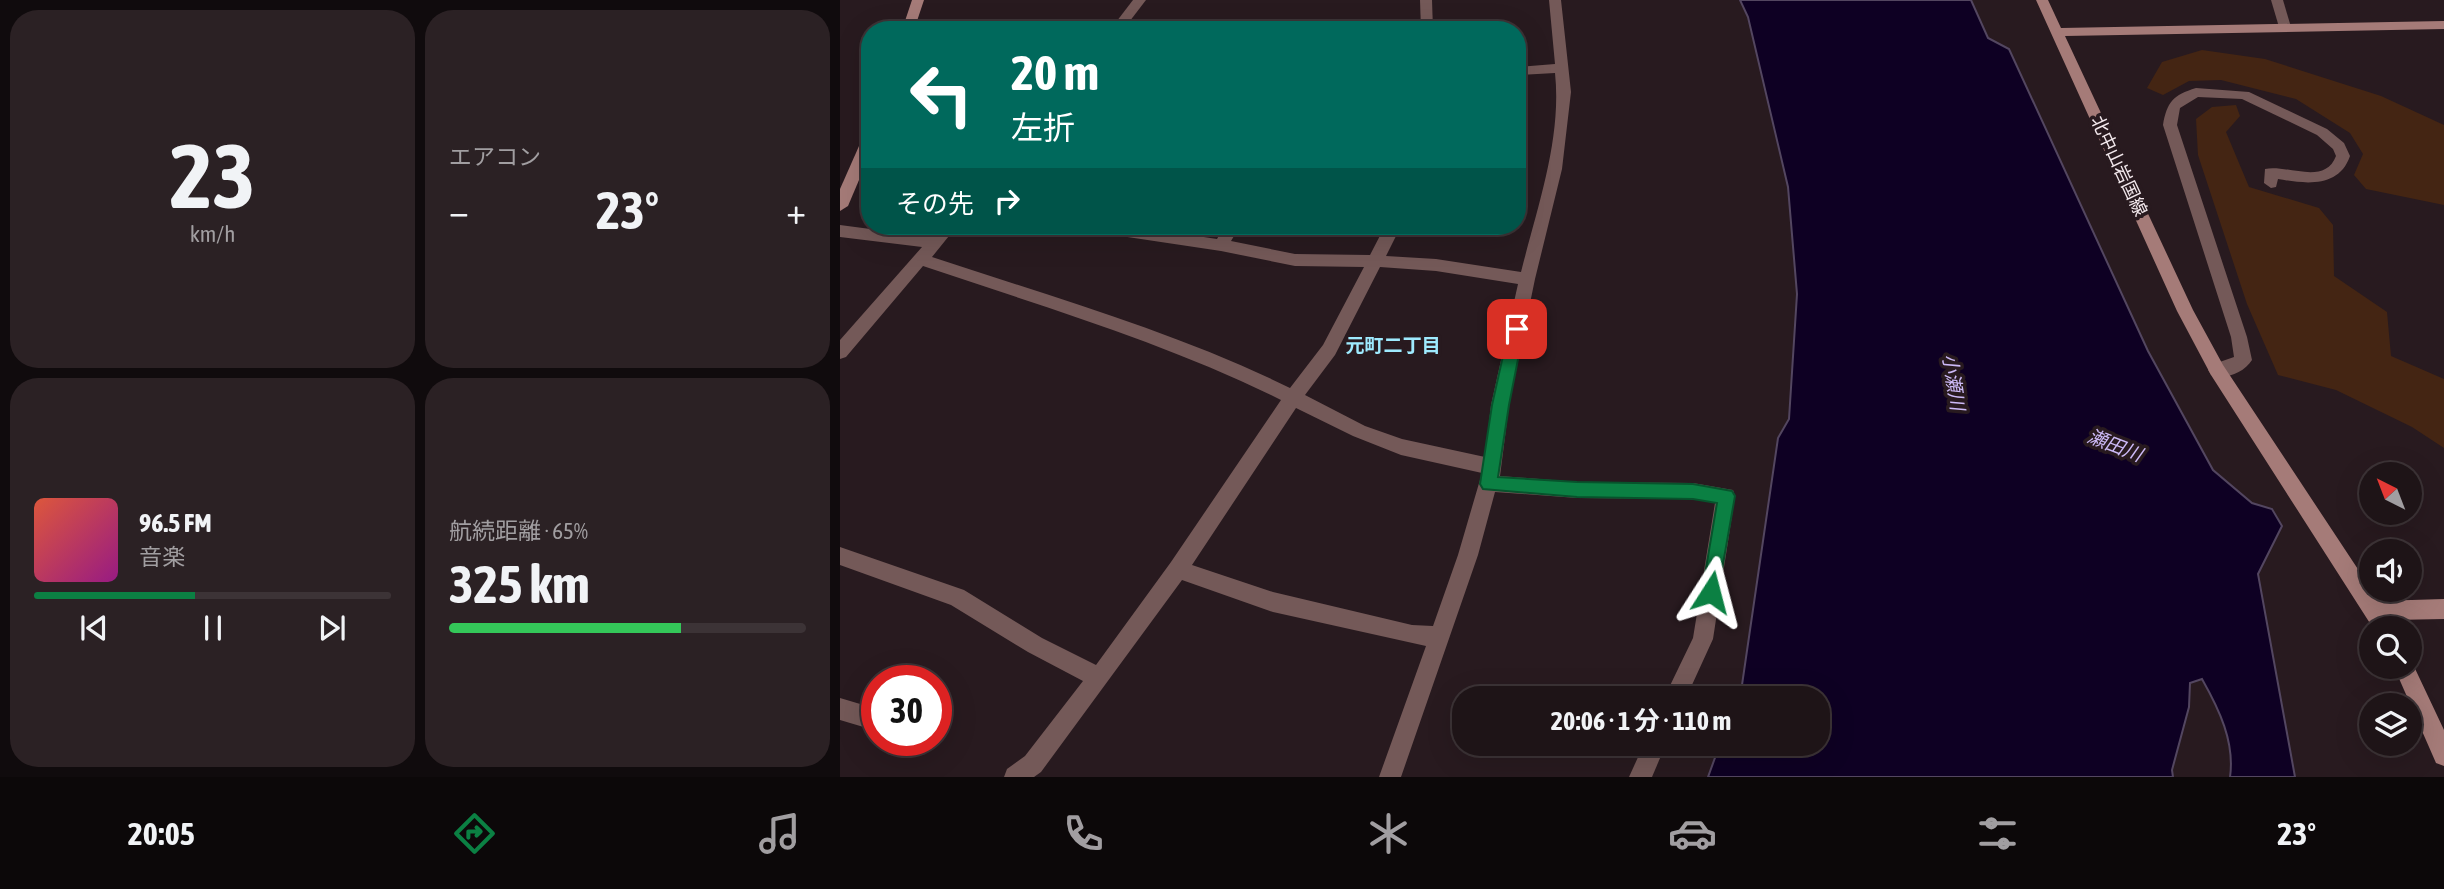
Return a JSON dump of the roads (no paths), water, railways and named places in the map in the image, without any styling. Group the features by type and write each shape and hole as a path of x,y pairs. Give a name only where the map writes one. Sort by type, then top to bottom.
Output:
{"main road":[{"path":"911,21 918,0"},
{"name":"北中山岩国線","path":"2042,0 2185,311 2217,370 2288,483 2378,616"},
{"path":"2057,32 2444,25"},
{"path":"840,206 861,158"},
{"path":"2399,616 2444,609"},
{"path":"2410,679 2444,755"}],"street":[{"path":"1123,21 1140,0"},
{"path":"1426,0 1427,21"},
{"path":"1390,777 1468,555 1491,475 1500,405 1527,279 1555,169 1564,92 1555,0"},
{"path":"2277,0 2285,27"},
{"path":"1526,70 1562,68"},
{"path":"2217,370 2233,367 2243,360 2239,337 2170,125 2173,107 2181,99 2196,92 2244,96 2322,132 2339,146 2343,156 2339,167 2329,174 2301,178 2270,173 2271,183"},
{"path":"840,231 861,234"},
{"path":"871,235 934,243"},
{"path":"840,352 941,235"},
{"path":"1154,235 1296,260 1436,265 1527,279"},
{"path":"1221,245 1227,235"},
{"path":"1016,777 1033,764 1099,678 1178,569 1329,350 1389,235"},
{"path":"920,259 1151,336 1224,364 1359,431 1491,475 1577,490 1693,491 1726,496 1703,639 1681,686"},
{"path":"840,556 957,597 1035,645 1099,678"},
{"path":"1178,569 1273,602 1412,635 1439,637"},
{"path":"840,709 861,715"},
{"path":"1640,777 1650,756"}],"water":[{"path":"1740,0 1971,0 1988,38 2009,49 2148,351 2213,470 2252,503 2272,509 2282,526 2258,574 2295,777 2230,777 2228,739 2220,714 2202,679 2190,683 2189,707 2172,770 2173,777 1708,777 1716,756 1830,756 1830,686 1742,686 1778,438 1789,419 1797,294 1788,187 1748,17"}],"district":[{"name":"元町二丁目","path":"1393,345"}],"water label":[{"name":"小瀬川","path":"1954,382"},
{"name":"瀬田川","path":"2115,445"}]}
